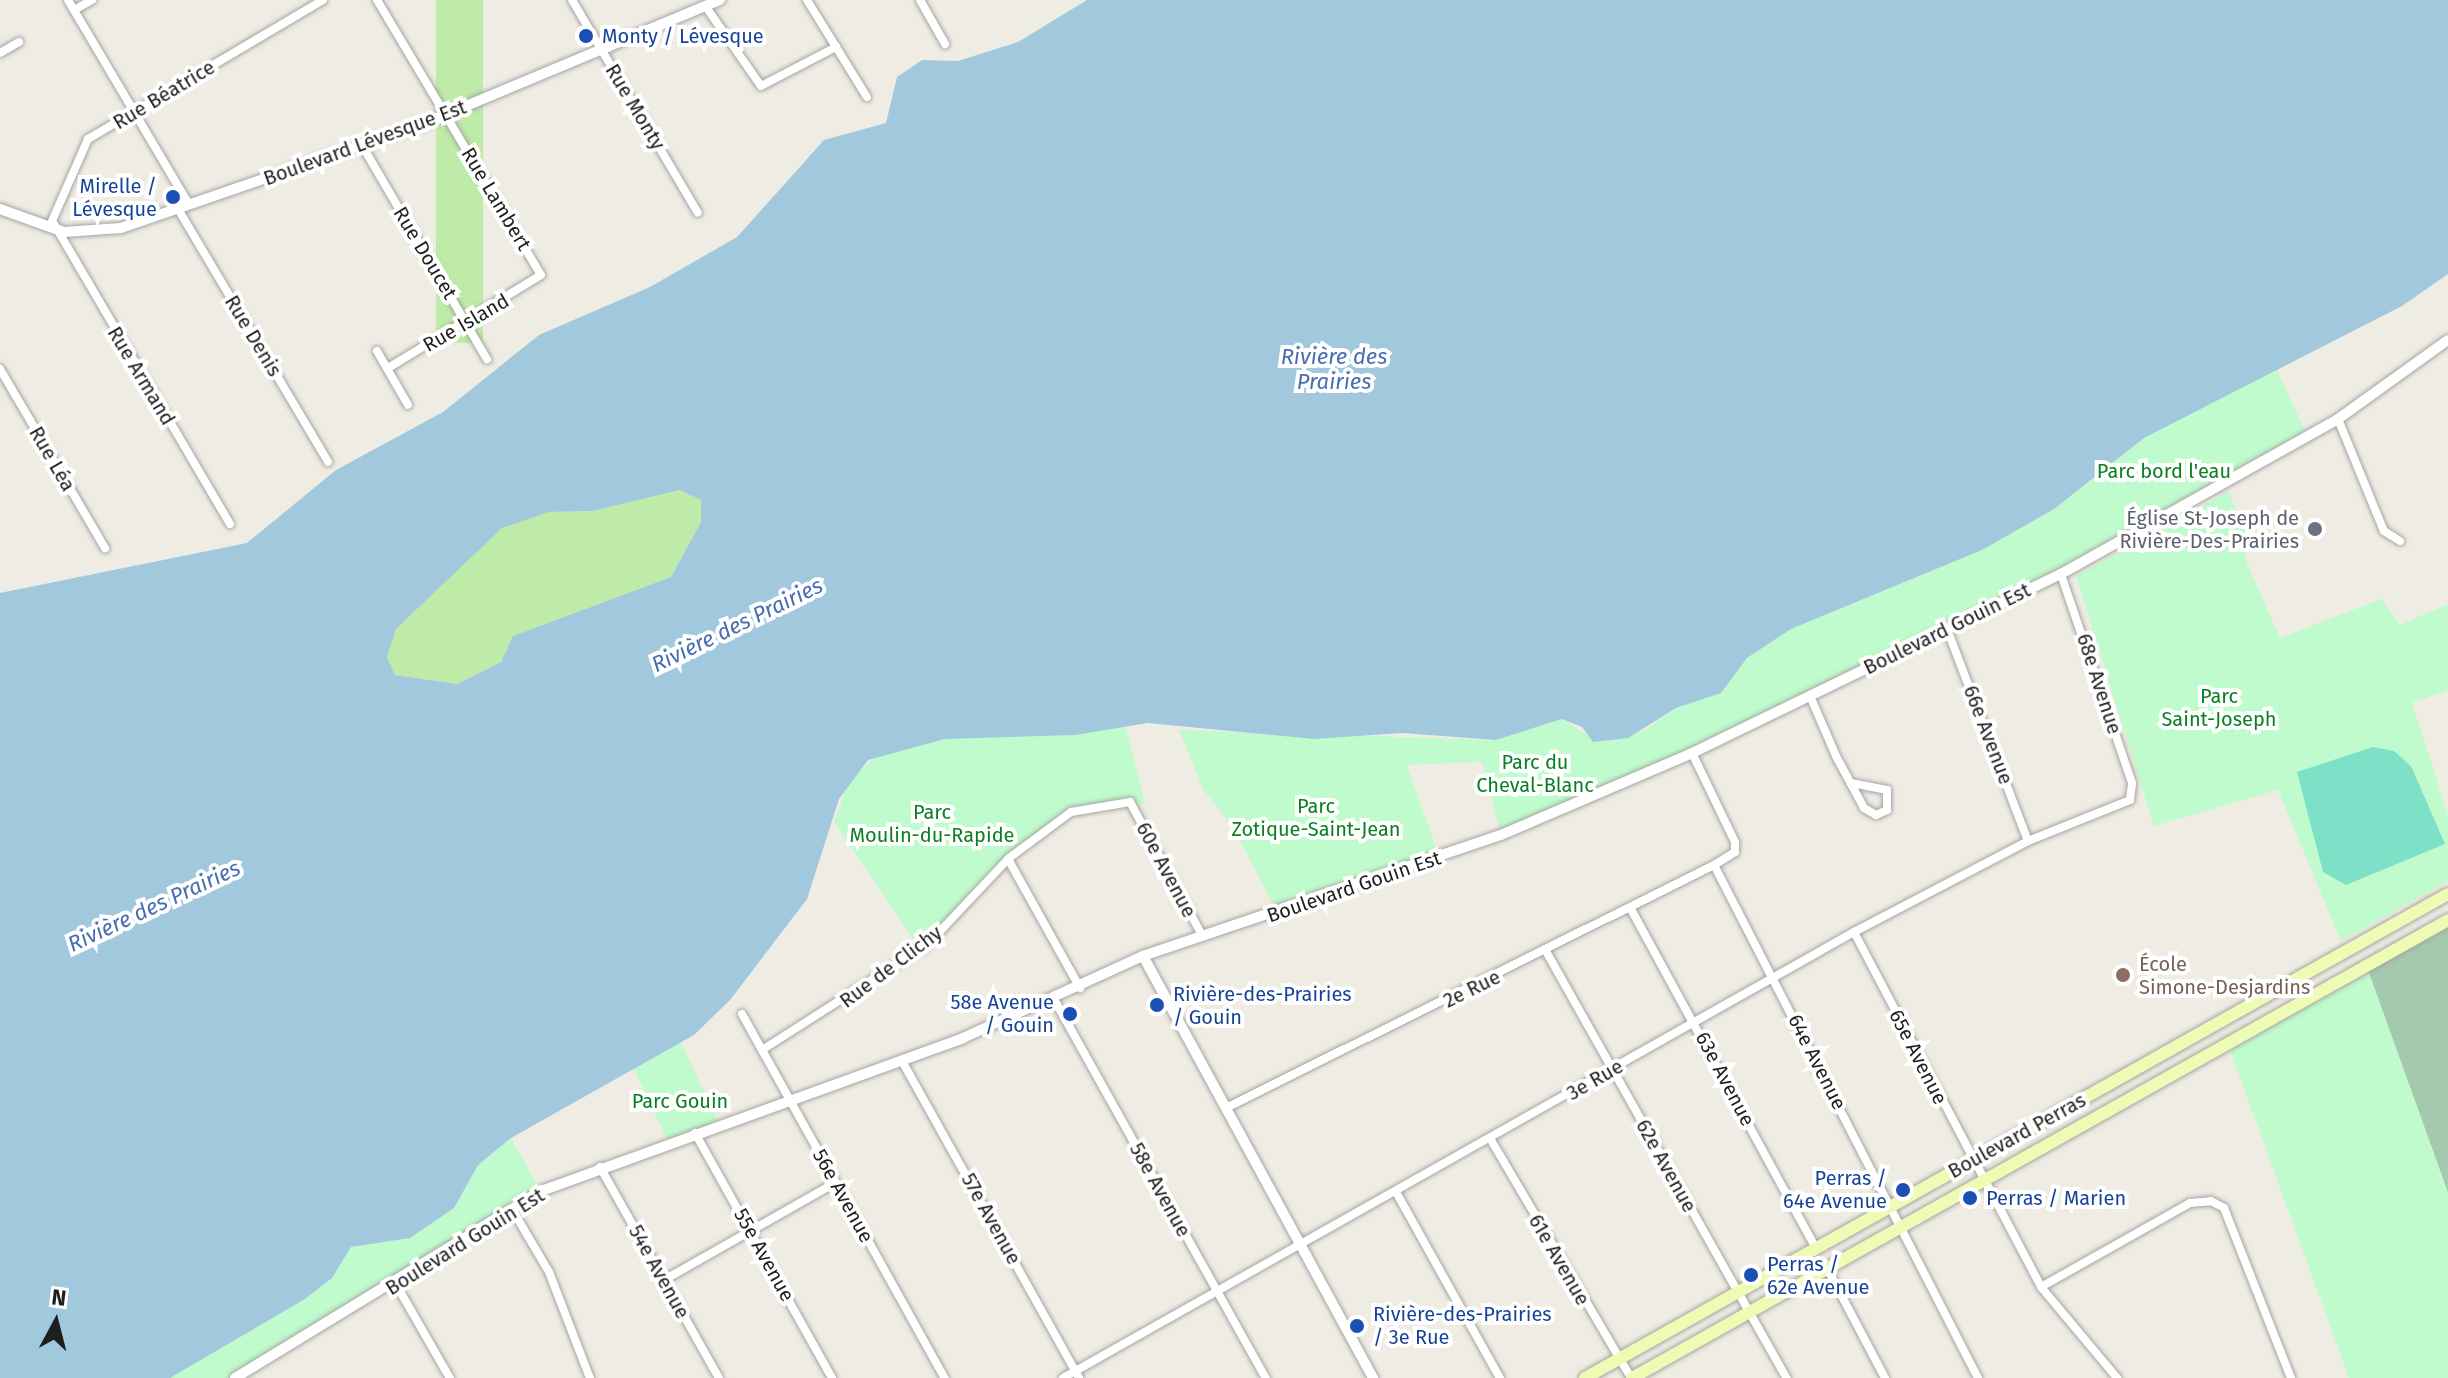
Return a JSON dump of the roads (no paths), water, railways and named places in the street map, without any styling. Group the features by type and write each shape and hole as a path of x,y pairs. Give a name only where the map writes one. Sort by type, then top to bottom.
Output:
{"main road":[{"name":"Boulevard Perras","path":"1585,1378 2448,894"},
{"name":"Boulevard Perras","path":"1632,1378 2448,920"}],"street":[{"path":"68,0 189,205"},
{"path":"74,10 92,0"},
{"name":"Rue Béatrice","path":"52,228 80,146 323,0"},
{"name":"Rue Lambert","path":"377,0 541,275"},
{"name":"Rue Monty","path":"572,0 698,213"},
{"name":"Boulevard Lévesque Est","path":"0,209 52,228 99,232 363,147 720,0"},
{"path":"807,0 867,97"},
{"path":"920,0 945,44"},
{"path":"706,7 761,86 836,47"},
{"path":"0,53 19,42"},
{"name":"Rue Doucet","path":"363,147 487,359"},
{"name":"Rue Denis","path":"178,209 328,462"},
{"name":"Rue Armand","path":"52,228 230,524"},
{"name":"Rue Island","path":"388,368 541,275"},
{"name":"Boulevard Gouin Est","path":"235,1378 397,1286 512,1209 600,1167 902,1061 1055,1001 1143,956 1501,835 1692,753 2061,574 2338,419 2448,340"},
{"path":"377,351 408,405"},
{"name":"Rue Léa","path":"0,369 105,548"},
{"path":"2338,419 2384,531 2400,541"},
{"name":"68e Avenue","path":"2061,574 2133,796"},
{"name":"66e Avenue","path":"1947,629 2028,841"},
{"path":"1810,696 1851,783 1864,808 1887,810 1887,790 1851,783"},
{"path":"1692,753 1735,842 1735,852 1714,865"},
{"name":"3e Rue","path":"1063,1378 1077,1374 1300,1244 1491,1140 1854,932 2028,841 2133,796"},
{"name":"60e Avenue","path":"1130,802 1203,937"},
{"name":"Rue de Clichy","path":"762,1050 928,944 1008,859 1071,812 1130,802"},
{"path":"1008,859 1080,988"},
{"name":"2e Rue","path":"1226,1108 1632,911 1714,865"},
{"name":"64e Avenue","path":"1714,865 1978,1378"},
{"name":"63e Avenue","path":"1632,911 1816,1248"},
{"name":"65e Avenue","path":"1854,932 1982,1182 2041,1287 2117,1378"},
{"name":"62e Avenue","path":"1547,953 1786,1378"},
{"path":"1143,956 1373,1378"},
{"name":"58e Avenue","path":"1055,1001 1266,1378"},
{"name":"56e Avenue","path":"742,1014 945,1378"},
{"name":"57e Avenue","path":"902,1061 1077,1374"},
{"name":"55e Avenue","path":"695,1133 832,1378"},
{"name":"61e Avenue","path":"1491,1140 1632,1378"},
{"name":"54e Avenue","path":"600,1167 719,1378"},
{"path":"664,1280 835,1183"},
{"path":"1396,1192 1500,1378"},
{"path":"2041,1287 2190,1203 2211,1201 2224,1208 2291,1378"},
{"path":"512,1209 549,1272 590,1378"},
{"path":"1827,1268 1885,1378"},
{"path":"397,1286 450,1378"}],"water":[{"name":"Rivière des Prairies","path":"1087,0 2448,0 2448,274 2402,306 2144,438 2054,509 1982,550 1791,629 1747,658 1721,693 1676,708 1628,738 1593,742 1582,727 1562,719 1496,740 1402,733 1314,739 1148,723 1075,735 945,739 868,760 839,799 807,899 730,1000 694,1035 511,1138 478,1165 454,1208 410,1238 351,1247 332,1278 305,1299 170,1378 0,1378 0,593 247,543 336,470 443,412 539,335 650,287 737,237 824,140 886,123 897,77 922,60 958,61 1018,42","holes":["680,490 701,500 701,522 671,577 513,636 501,662 457,684 395,675 387,657 396,629 502,528 549,512 593,511"]}],"place":[{"name":"Monty / Lévesque","path":"586,36"},
{"name":"Mirelle / Lévesque","path":"173,197"},
{"name":"Église St-Joseph de Rivière-Des-Prairies","path":"2315,529"},
{"name":"École Simone-Desjardins","path":"2123,975"},
{"name":"Rivière-des-Prairies / Gouin","path":"1157,1005"},
{"name":"58e Avenue / Gouin","path":"1070,1014"},
{"name":"Perras / 64e Avenue","path":"1903,1190"},
{"name":"Perras / Marien","path":"1970,1198"},
{"name":"Perras / 62e Avenue","path":"1751,1275"},
{"name":"Rivière-des-Prairies / 3e Rue","path":"1357,1326"}],"park label":[{"name":"Parc bord l'eau","path":"2164,471"},
{"name":"Parc Saint-Joseph","path":"2219,708"},
{"name":"Parc du Cheval-Blanc","path":"1535,774"},
{"name":"Parc Zotique-Saint-Jean","path":"1316,818"},
{"name":"Parc Moulin-du-Rapide","path":"932,824"},
{"name":"Parc Gouin","path":"680,1101"}]}
